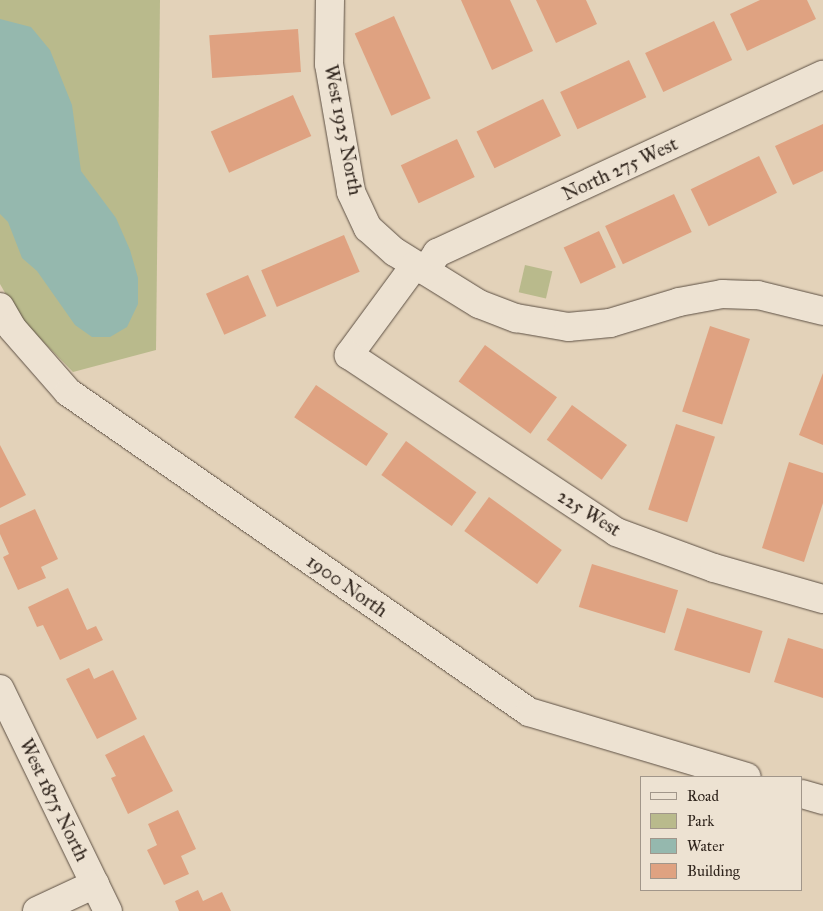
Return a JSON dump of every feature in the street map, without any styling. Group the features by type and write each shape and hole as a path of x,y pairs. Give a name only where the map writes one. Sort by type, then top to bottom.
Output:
{"street":[{"name":"West 1925 North","path":"330,0 329,64 351,192 368,228 395,252 420,268 479,304 516,318 568,327 610,323 679,302 722,294 758,295 823,311"},
{"name":"North 275 West","path":"429,410 348,355 420,268 437,253 823,76"},
{"name":"1900 North","path":"0,307 12,328 68,392 529,712 743,776"},
{"name":"225 West","path":"429,410 616,532 714,568 823,599"},
{"name":"West 1875 North","path":"0,689 108,911"},
{"path":"803,794 823,800"},
{"path":"37,911 95,884"}],"green space":[{"path":"0,0 160,0 156,350 73,372 19,317 0,284"},
{"path":"525,265 552,271 546,299 519,292"}],"water":[{"path":"0,19 31,27 50,50 72,105 81,171 116,218 130,250 138,278 138,304 127,327 110,337 92,337 75,325 37,271 22,258 8,222 0,214"}],"building":[{"path":"461,0 510,0 533,51 492,70"},
{"path":"536,0 586,0 597,24 556,43"},
{"path":"760,0 807,0 816,19 747,51 730,14"},
{"path":"394,16 431,98 391,116 355,33"},
{"path":"714,21 732,60 663,92 645,53"},
{"path":"298,29 301,72 212,78 209,35"},
{"path":"629,60 646,97 577,129 560,92"},
{"path":"293,95 311,136 229,173 211,132"},
{"path":"543,99 561,136 494,168 476,131"},
{"path":"823,124 823,171 793,185 775,146"},
{"path":"457,139 475,177 419,203 401,165"},
{"path":"759,156 777,193 709,226 691,189"},
{"path":"674,194 692,232 623,264 605,226"},
{"path":"599,231 616,267 581,284 564,247"},
{"path":"344,235 360,272 277,307 261,270"},
{"path":"248,275 266,316 224,335 206,294"},
{"path":"710,326 750,339 722,425 682,412"},
{"path":"485,345 557,397 531,434 459,381"},
{"path":"823,373 823,445 799,435"},
{"path":"316,385 388,434 366,466 294,417"},
{"path":"572,405 627,445 602,480 547,440"},
{"path":"676,424 715,437 687,522 648,510"},
{"path":"406,441 476,492 452,526 381,475"},
{"path":"0,445 26,495 0,508"},
{"path":"789,462 823,473 823,503 804,562 762,548"},
{"path":"489,497 562,550 537,584 464,531"},
{"path":"35,509 58,559 41,567 46,578 18,590 3,557 9,554 0,534 0,525"},
{"path":"592,564 678,590 665,633 579,607"},
{"path":"68,588 87,630 96,626 103,640 60,660 43,625 37,627 28,607"},
{"path":"687,608 763,631 750,673 674,650"},
{"path":"788,638 823,649 823,698 774,682"},
{"path":"89,668 94,679 113,670 137,719 97,739 66,679"},
{"path":"144,735 173,791 128,814 111,778 116,776 105,755"},
{"path":"178,810 196,849 181,856 189,874 164,885 147,850 157,845 148,824"},
{"path":"198,890 203,901 222,892 231,911 179,911 175,901"}]}
